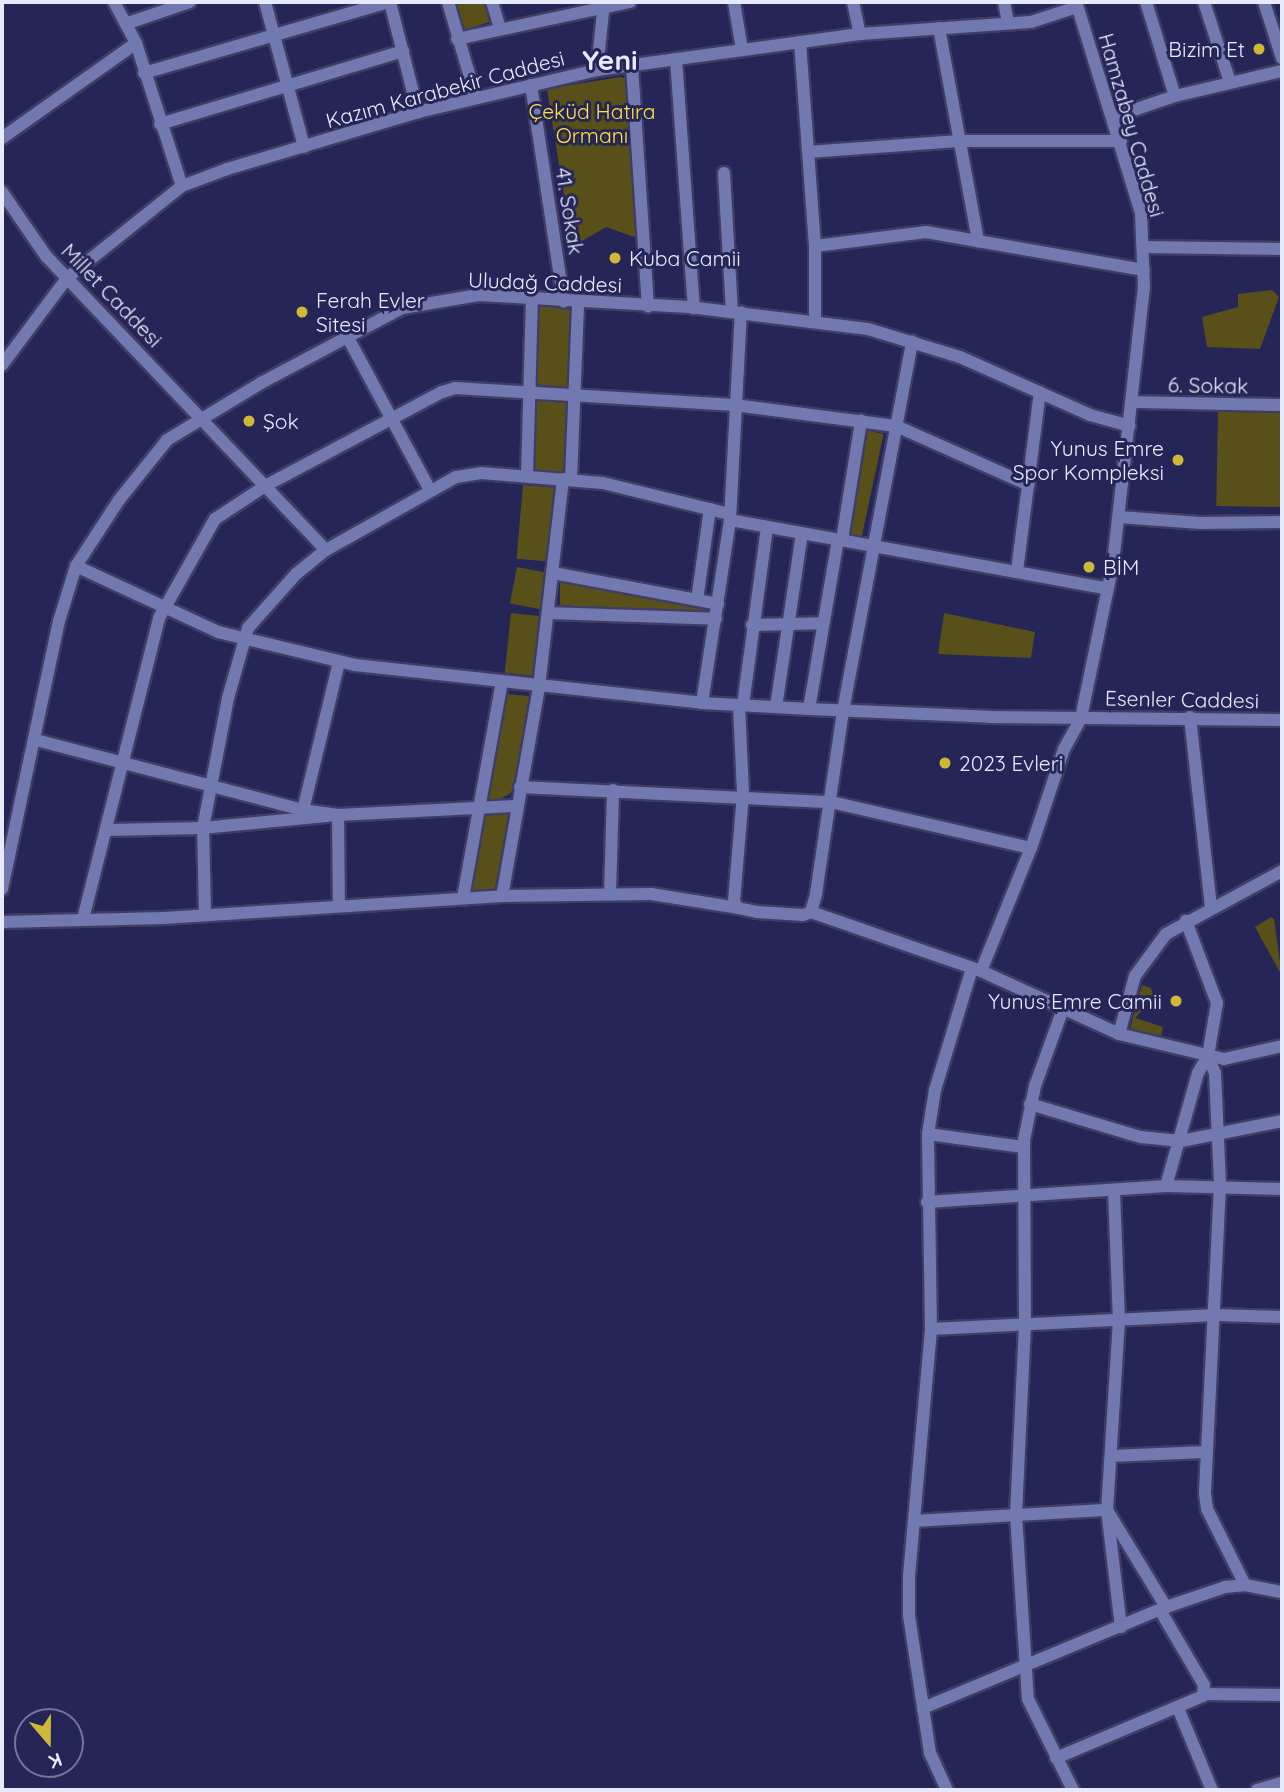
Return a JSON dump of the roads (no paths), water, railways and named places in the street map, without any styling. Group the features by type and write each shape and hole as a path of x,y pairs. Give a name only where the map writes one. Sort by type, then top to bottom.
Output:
{"street":[{"path":"114,2 128,23 136,43 182,186"},
{"path":"265,2 304,146"},
{"path":"144,73 274,33 389,2 418,112"},
{"path":"448,2 476,98"},
{"path":"492,2 500,29"},
{"path":"457,39 604,4 630,2"},
{"path":"734,2 742,50"},
{"path":"853,2 860,34"},
{"path":"1004,2 1008,23"},
{"path":"1146,2 1175,96"},
{"path":"1204,2 1230,82"},
{"path":"1264,2 1282,58"},
{"path":"128,23 183,3"},
{"path":"597,70 604,4"},
{"name":"Kazım Karabekir Caddesi","path":"2,365 67,278 182,186 418,112 597,70 860,34 1008,23 1055,16 1076,4"},
{"name":"Hamzabey Caddesi","path":"947,1790 930,1753 909,1615 931,1329 928,1134 935,1090 976,970 1031,848 1064,749 1081,718 1108,589 1119,517 1133,402 1144,270 1141,213 1121,141 1076,4"},
{"path":"939,27 978,242"},
{"path":"800,42 815,246 815,321"},
{"path":"2,138 136,43"},
{"path":"160,124 287,89 403,51"},
{"path":"676,59 694,308"},
{"path":"632,65 648,306"},
{"path":"1113,117 1175,96 1282,71"},
{"name":"41. Sokak","path":"531,85 564,302"},
{"path":"808,152 959,141 1121,141"},
{"path":"702,703 729,517 734,405 736,312 724,173"},
{"name":"Millet Caddesi","path":"2,192 6,209 67,278 326,550"},
{"path":"815,246 926,232 1144,270"},
{"path":"1144,247 1282,249"},
{"name":"Uludağ Caddesi","path":"2,889 36,740 59,621 76,566 119,500 167,440 347,336 421,303 479,295 694,308 815,321 912,341 1090,415 1130,426"},
{"path":"527,476 532,299"},
{"path":"502,897 515,806 539,687 567,480 576,395 578,303"},
{"path":"347,336 430,490"},
{"path":"811,912 831,802 843,711 876,546 912,341"},
{"path":"83,919 163,609 215,519 265,486 392,417 455,388 734,405 896,426 1029,485"},
{"path":"1017,571 1040,392"},
{"name":"6. Sokak","path":"1133,402 1282,405"},
{"path":"809,709 822,623 861,421"},
{"path":"205,913 203,828 210,786 248,628 296,574 326,550 430,490 468,475 527,476 603,483 710,509 767,528 1108,589"},
{"path":"697,600 710,509"},
{"path":"1119,517 1200,523 1282,522"},
{"path":"738,908 734,902 743,794 741,705 767,528"},
{"path":"776,707 802,534"},
{"name":"Esenler Caddesi","path":"76,566 163,609 244,640 339,662 539,687 702,703 843,711 1081,718 1282,720"},
{"path":"553,573 718,604"},
{"path":"548,613 716,620"},
{"path":"752,625 822,623"},
{"path":"303,810 339,662"},
{"path":"463,898 502,682"},
{"path":"1190,717 1211,907"},
{"path":"36,740 303,810 338,815"},
{"path":"520,787 743,794 831,802 1031,848"},
{"path":"610,894 613,790"},
{"path":"107,830 203,828 338,815 515,806"},
{"path":"338,815 339,905"},
{"path":"1119,1034 1135,976 1166,934 1211,907 1282,871"},
{"path":"2,922 463,898 651,894 738,908 803,915 811,912 976,970 1119,1034 1209,1056 1224,1059 1282,1045"},
{"path":"1166,1186 1181,1141 1198,1073 1209,1056 1217,1003 1186,921"},
{"path":"1063,1009 1030,1104 1023,1147 1025,1324 1016,1515 1028,1699 1073,1790"},
{"path":"1209,1056 1215,1073 1220,1185 1216,1315 1205,1452 1207,1509 1245,1585"},
{"path":"1030,1104 1141,1138 1181,1141 1282,1121"},
{"path":"928,1134 1023,1147"},
{"path":"927,1202 1166,1186 1220,1185 1282,1189"},
{"path":"1114,1191 1119,1320 1107,1510 1121,1627"},
{"path":"931,1329 1216,1315 1282,1317"},
{"path":"1111,1456 1205,1452"},
{"path":"915,1521 1107,1510"},
{"path":"1107,1510 1163,1608 1205,1694"},
{"path":"923,1708 1163,1608 1245,1585 1282,1592"},
{"path":"1056,1758 1178,1708 1205,1694 1282,1695"},
{"path":"1178,1708 1212,1790"},
{"path":"1258,1790 1282,1783"}],"place":[{"name":"Bizim Et","path":"1259,49"},
{"name":"Kuba Camii","path":"615,258"},
{"name":"Ferah Evler Sitesi","path":"302,312"},
{"name":"Şok","path":"249,421"},
{"name":"Yunus Emre Spor Kompleksi","path":"1178,460"},
{"name":"BİM","path":"1089,567"},
{"name":"2023 Evleri","path":"945,763"},
{"name":"Yunus Emre Camii","path":"1176,1001"}],"district":[{"name":"Yeni","path":"610,60"}],"park label":[{"name":"Çeküd Hatıra Ormanı","path":"592,123"}]}
